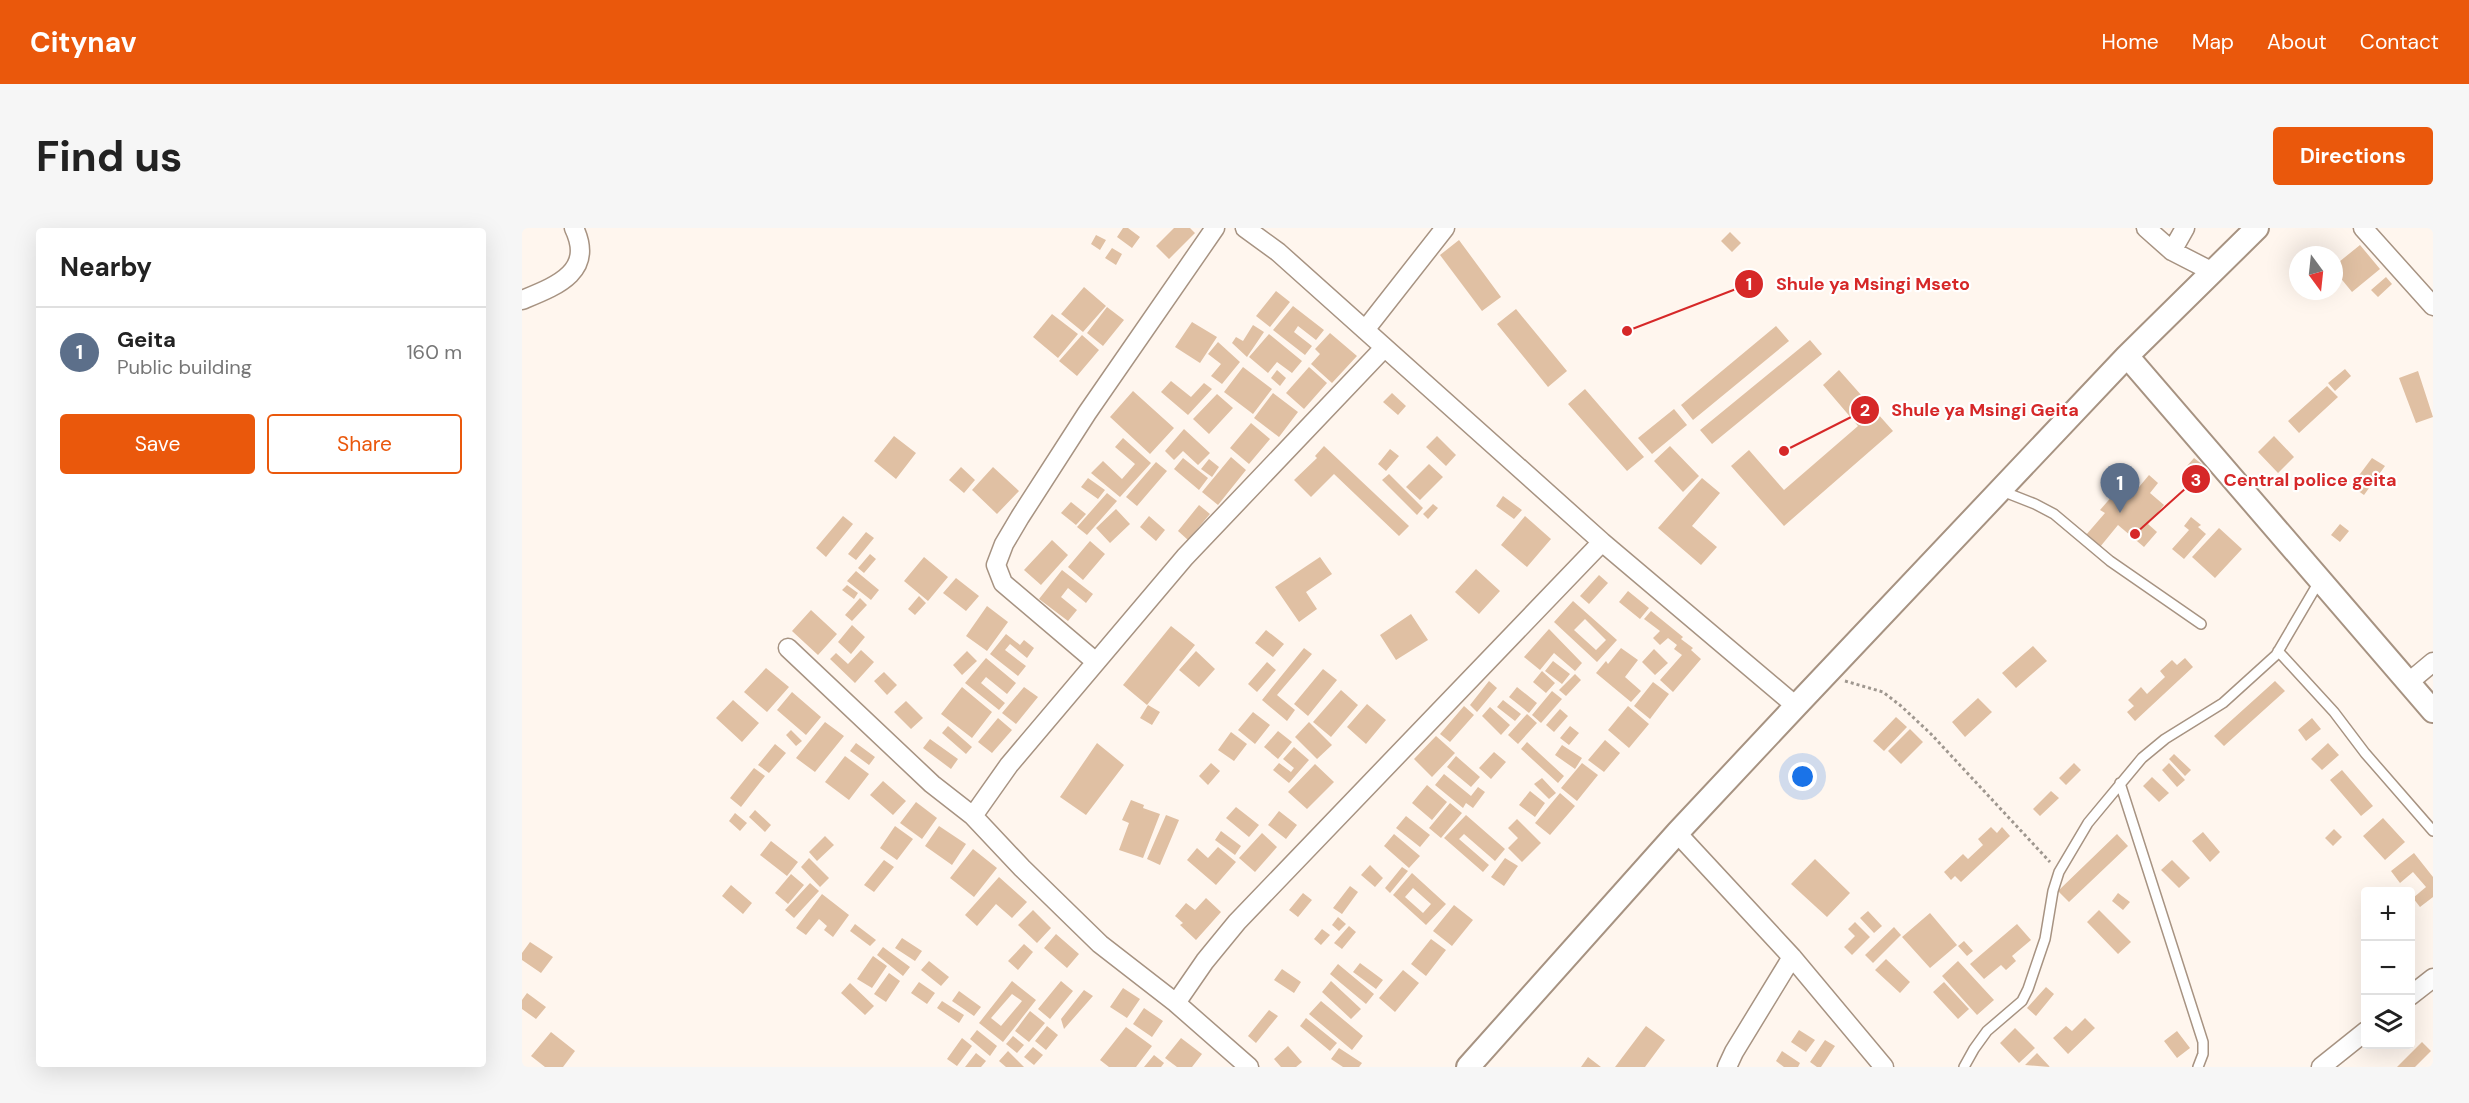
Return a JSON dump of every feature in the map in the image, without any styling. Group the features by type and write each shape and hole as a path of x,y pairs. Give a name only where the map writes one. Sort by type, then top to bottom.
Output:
{"street":[{"path":"522,300 564,281 572,272 579,262 581,251 574,228"},
{"path":"1096,662 1003,583 996,565 1004,544 1020,517 1088,413 1215,228"},
{"path":"1245,228 1278,252 1602,542 1796,706"},
{"path":"1365,330 1445,228"},
{"path":"2146,228 2172,251 2211,271"},
{"path":"2172,251 2185,228"},
{"path":"1468,1067 1677,833 1796,706 2127,356 2257,228"},
{"path":"2363,228 2433,306"},
{"path":"973,816 1009,765 1185,557 1384,348"},
{"path":"2127,356 2433,711"},
{"path":"1176,1003 1205,961 1237,922 1602,542"},
{"path":"788,648 932,784 973,816 1022,868 1100,944 1176,1003 1249,1067"},
{"path":"2409,682 2433,662"},
{"path":"1677,833 1792,957 1884,1067"},
{"path":"1727,1067 1792,957"},
{"path":"2411,995 2433,978"},
{"path":"2321,1067 2361,1035"}],"lane":[{"path":"2000,490 2036,504 2054,514 2110,561 2201,624"},
{"path":"1964,1067 1988,1030 2022,1000 2028,989 2045,939 2053,891 2059,872 2088,823 2142,758 2165,739 2223,703 2257,674 2278,651 2320,580"},
{"path":"2278,651 2334,712 2433,831"},
{"path":"2120,783 2203,1042 2203,1054 2198,1067"}],"path":[{"path":"1826,675 1883,692 1901,706 1931,734 2059,872"}],"building":[{"path":"1123,228 1128,228 1140,237 1132,248 1117,237"},
{"path":"1174,228 1190,228 1195,233 1169,259 1156,246"},
{"path":"1730,232 1741,243 1732,252 1721,241"},
{"path":"1096,235 1106,240 1100,250 1091,244"},
{"path":"1459,240 1501,297 1482,311 1440,255"},
{"path":"2360,245 2380,269 2352,292 2343,281 2343,259"},
{"path":"1112,248 1122,254 1116,265 1105,258"},
{"path":"2386,277 2392,284 2378,297 2371,290"},
{"path":"1084,287 1106,306 1083,332 1061,314"},
{"path":"1276,291 1290,302 1270,327 1256,316"},
{"path":"1293,306 1324,330 1316,340 1298,326 1294,332 1312,346 1305,355 1273,330"},
{"path":"1107,307 1124,320 1103,346 1087,333"},
{"path":"1516,309 1567,371 1548,387 1497,324"},
{"path":"1052,314 1078,334 1058,358 1033,337"},
{"path":"1192,322 1217,337 1200,363 1175,347"},
{"path":"1253,325 1264,332 1247,357 1232,343 1236,337 1243,341"},
{"path":"1776,326 1789,341 1693,420 1681,405"},
{"path":"1330,333 1357,356 1332,383 1311,364 1320,354 1315,349"},
{"path":"1269,334 1302,361 1292,373 1277,362 1268,373 1249,357"},
{"path":"1082,335 1099,350 1077,376 1059,361"},
{"path":"1810,340 1822,354 1712,444 1700,430"},
{"path":"1218,342 1240,362 1222,384 1211,376 1221,364 1208,354"},
{"path":"1243,367 1272,389 1253,414 1224,392"},
{"path":"1309,367 1327,383 1304,409 1286,393"},
{"path":"2345,369 2351,376 2335,391 2328,383"},
{"path":"1277,370 1286,378 1280,386 1271,378"},
{"path":"1839,370 1893,431 1784,526 1731,466 1749,450 1784,490 1858,426 1823,385"},
{"path":"2418,371 2433,417 2416,423 2399,378"},
{"path":"1171,381 1191,397 1204,383 1212,389 1188,415 1161,392"},
{"path":"2327,386 2338,397 2299,433 2288,421"},
{"path":"1585,389 1644,457 1627,471 1568,404"},
{"path":"1133,391 1174,428 1150,454 1110,417"},
{"path":"1273,393 1298,412 1279,437 1254,418"},
{"path":"1392,393 1406,406 1398,415 1383,402"},
{"path":"1217,394 1233,408 1209,434 1193,419"},
{"path":"1674,409 1687,425 1652,454 1638,438"},
{"path":"1251,423 1270,439 1249,464 1230,448"},
{"path":"1184,429 1210,453 1198,465 1183,451 1174,460 1165,451"},
{"path":"894,436 916,453 896,479 874,461"},
{"path":"1437,436 1456,455 1446,466 1426,447"},
{"path":"2274,436 2294,457 2278,473 2258,452"},
{"path":"1123,438 1151,463 1120,497 1091,473 1103,461 1122,479 1135,464 1115,447"},
{"path":"1324,446 1409,526 1399,536 1334,474 1311,497 1294,480 1317,458 1315,456"},
{"path":"1670,446 1699,476 1683,492 1654,461"},
{"path":"1390,449 1399,456 1386,471 1378,464"},
{"path":"1231,457 1246,470 1218,505 1202,492"},
{"path":"1183,458 1208,478 1199,490 1174,469"},
{"path":"2194,458 2207,468 2201,476 2187,466"},
{"path":"2372,458 2385,466 2364,495 2351,486"},
{"path":"1209,459 1219,467 1212,477 1201,469"},
{"path":"1156,462 1167,471 1137,506 1126,497"},
{"path":"1429,464 1443,477 1420,500 1406,487"},
{"path":"961,467 975,480 964,493 949,480"},
{"path":"993,467 1019,491 997,514 972,490"},
{"path":"1389,474 1423,508 1417,515 1382,480"},
{"path":"2149,475 2158,483 2150,493 2164,505 2148,524 2157,532 2144,547 2118,525 2100,547 2086,535 2105,513 2100,510 2128,478 2139,487"},
{"path":"1088,478 1105,490 1098,499 1081,487"},
{"path":"1702,478 1720,493 1692,526 1717,547 1701,565 1658,528"},
{"path":"1107,493 1117,501 1087,535 1077,527"},
{"path":"1503,496 1522,510 1514,519 1496,506"},
{"path":"1071,502 1086,514 1076,525 1061,513"},
{"path":"1433,504 1438,508 1428,519 1423,514"},
{"path":"1199,505 1210,514 1188,540 1178,531"},
{"path":"1116,509 1130,524 1110,543 1096,528"},
{"path":"843,516 853,524 826,557 816,548"},
{"path":"1149,516 1165,530 1156,541 1140,527"},
{"path":"1525,516 1551,539 1527,567 1501,545"},
{"path":"2191,517 2201,525 2198,527 2206,534 2184,559 2172,549 2189,530 2184,526"},
{"path":"2340,524 2349,531 2340,542 2331,535"},
{"path":"2219,528 2242,549 2215,578 2192,557"},
{"path":"866,532 874,538 856,560 848,554"},
{"path":"1052,540 1068,555 1041,585 1024,570"},
{"path":"1090,541 1105,554 1083,580 1068,567"},
{"path":"870,554 876,559 864,573 858,568"},
{"path":"924,557 948,577 928,601 904,581"},
{"path":"1320,557 1332,574 1306,592 1317,609 1299,622 1275,587"},
{"path":"1476,569 1500,591 1479,614 1455,592"},
{"path":"1062,570 1093,594 1086,603 1068,588 1061,597 1077,610 1068,621 1039,599"},
{"path":"856,571 879,590 871,600 847,581"},
{"path":"1599,575 1608,583 1589,604 1580,596"},
{"path":"956,578 979,596 966,611 943,593"},
{"path":"847,585 858,593 854,599 842,590"},
{"path":"1628,591 1649,608 1640,619 1619,602"},
{"path":"919,596 926,603 915,615 908,609"},
{"path":"860,598 867,605 852,621 845,615"},
{"path":"1573,601 1617,640 1597,662 1554,622","holes":["1585,619 1606,640 1596,650 1574,630"]},
{"path":"987,606 1008,622 987,651 966,636"},
{"path":"811,610 837,634 818,655 792,631"},
{"path":"1651,611 1683,637 1681,639 1693,648 1691,650 1701,659 1673,692 1660,680 1682,655 1674,649 1677,645 1668,638 1660,645 1653,638 1660,631 1644,619"},
{"path":"1411,614 1428,640 1396,660 1380,635"},
{"path":"852,625 865,637 851,654 838,642"},
{"path":"1171,626 1195,645 1147,705 1123,685"},
{"path":"1549,629 1582,663 1575,671 1554,653 1540,670 1524,657"},
{"path":"1266,630 1284,644 1273,657 1255,643"},
{"path":"1006,634 1020,645 1024,640 1034,648 1027,658 1010,644 1005,650 1026,666 1018,676 990,654"},
{"path":"2033,646 2047,661 2016,688 2002,673"},
{"path":"1304,648 1312,654 1277,695 1295,710 1287,721 1262,700"},
{"path":"1621,648 1638,660 1625,677 1641,691 1631,702 1596,673 1606,661 1608,664"},
{"path":"1654,649 1668,663 1655,675 1642,662"},
{"path":"861,650 874,662 855,683 830,659 836,653 848,664"},
{"path":"967,651 977,661 962,675 953,665"},
{"path":"1196,651 1215,669 1199,687 1179,670"},
{"path":"986,658 1016,683 1007,694 986,677 981,683 1005,703 999,710 965,683"},
{"path":"2185,658 2193,667 2135,721 2127,712 2134,706 2128,700 2141,687 2147,694 2165,677 2160,671 2172,660 2177,665"},
{"path":"1553,661 1570,674 1562,684 1545,671"},
{"path":"1267,662 1276,670 1257,692 1248,684"},
{"path":"766,668 789,687 767,712 744,692"},
{"path":"1323,669 1337,680 1308,716 1294,704"},
{"path":"1542,671 1555,683 1546,693 1533,682"},
{"path":"884,672 897,685 887,695 874,681"},
{"path":"1575,674 1581,680 1566,696 1559,690"},
{"path":"1489,681 1497,688 1477,712 1470,705"},
{"path":"2275,681 2285,691 2224,746 2214,736"},
{"path":"1653,682 1669,694 1650,719 1634,706"},
{"path":"962,687 992,712 972,738 941,714"},
{"path":"1024,687 1038,697 1016,724 1002,713"},
{"path":"1517,687 1537,703 1529,713 1509,697"},
{"path":"1341,690 1358,705 1331,737 1313,722"},
{"path":"1552,691 1562,699 1541,723 1532,715"},
{"path":"792,692 821,717 806,735 777,710"},
{"path":"1978,698 1992,712 1965,737 1952,722"},
{"path":"733,700 759,723 742,742 716,718"},
{"path":"1503,700 1521,714 1515,721 1497,707"},
{"path":"906,701 923,718 911,729 894,712"},
{"path":"1367,704 1386,720 1366,744 1347,727"},
{"path":"1148,705 1160,712 1152,725 1140,718"},
{"path":"1464,706 1474,715 1450,742 1440,734"},
{"path":"1628,706 1649,724 1629,748 1608,730"},
{"path":"1490,707 1510,725 1501,735 1482,716"},
{"path":"1560,709 1568,716 1554,732 1546,725"},
{"path":"1253,712 1270,725 1255,744 1238,730"},
{"path":"1527,714 1537,723 1518,744 1508,735"},
{"path":"1896,717 1907,727 1884,751 1873,741"},
{"path":"998,718 1012,730 992,753 978,742"},
{"path":"2312,718 2321,729 2306,741 2298,730"},
{"path":"825,722 844,736 815,772 796,758"},
{"path":"1309,722 1332,745 1317,759 1295,737"},
{"path":"948,726 972,747 966,754 942,733"},
{"path":"1570,726 1579,733 1569,745 1560,738"},
{"path":"1910,729 1923,742 1901,764 1888,751"},
{"path":"791,730 802,741 796,746 786,735"},
{"path":"1278,731 1292,742 1278,759 1264,747"},
{"path":"1231,732 1247,744 1234,761 1218,750"},
{"path":"1436,736 1455,753 1432,777 1414,759"},
{"path":"930,739 958,759 951,769 923,748"},
{"path":"1605,740 1620,753 1604,772 1588,760"},
{"path":"1527,742 1564,776 1558,783 1521,749"},
{"path":"856,743 875,757 869,765 850,751"},
{"path":"1097,743 1124,765 1086,815 1060,797"},
{"path":"2328,743 2339,755 2322,770 2311,759"},
{"path":"775,744 786,753 769,773 758,765"},
{"path":"1562,745 1582,758 1575,769 1555,755"},
{"path":"1294,747 1309,760 1289,783 1273,770 1279,763 1291,772 1294,768 1283,759"},
{"path":"1494,752 1506,762 1491,779 1479,768"},
{"path":"2174,754 2191,770 2185,776 2169,759"},
{"path":"845,756 869,774 849,800 825,782"},
{"path":"1456,756 1480,777 1471,787 1447,767"},
{"path":"1211,763 1220,771 1208,785 1199,776"},
{"path":"1582,763 1598,775 1577,801 1561,788"},
{"path":"2074,763 2081,770 2066,785 2059,778"},
{"path":"2169,763 2185,780 2177,787 2162,770"},
{"path":"1315,764 1334,782 1307,809 1288,792"},
{"path":"754,768 765,776 741,807 730,798"},
{"path":"2342,770 2373,806 2361,816 2330,780"},
{"path":"1444,774 1471,796 1478,787 1485,792 1473,808 1466,803 1463,808 1435,785"},
{"path":"2152,777 2169,793 2159,802 2143,786"},
{"path":"1542,778 1556,793 1549,799 1534,784"},
{"path":"883,781 906,801 893,815 870,795"},
{"path":"1427,785 1447,802 1432,820 1412,803"},
{"path":"1530,791 1545,803 1535,817 1519,805"},
{"path":"2051,791 2059,798 2040,816 2033,809"},
{"path":"1560,793 1575,806 1550,835 1535,823"},
{"path":"1131,800 1144,805 1143,808 1160,814 1143,858 1119,850 1129,823 1122,820"},
{"path":"916,802 937,818 922,839 900,823"},
{"path":"1450,803 1462,813 1441,838 1429,828"},
{"path":"1236,807 1259,825 1249,837 1226,818"},
{"path":"755,810 771,825 765,832 749,817"},
{"path":"1279,811 1297,825 1286,839 1268,825"},
{"path":"735,813 747,823 740,831 729,821"},
{"path":"1166,815 1179,820 1160,865 1147,859"},
{"path":"1466,815 1505,849 1495,861 1464,834 1459,839 1489,865 1483,872 1444,838"},
{"path":"1406,816 1430,835 1420,847 1396,828"},
{"path":"2383,818 2405,842 2385,860 2363,836"},
{"path":"1517,819 1541,843 1522,862 1508,848 1518,838 1508,828"},
{"path":"895,826 913,839 897,860 880,848"},
{"path":"939,826 966,844 952,865 925,846"},
{"path":"1991,827 1997,833 2002,827 2010,836 1961,882 1955,876 1951,880 1944,872 1963,854 1968,859 1983,845 1978,839"},
{"path":"2334,829 2342,837 2333,846 2325,838"},
{"path":"1221,831 1241,846 1235,855 1215,840"},
{"path":"2203,832 2220,852 2210,862 2192,841"},
{"path":"1262,833 1277,847 1255,872 1239,858"},
{"path":"1394,834 1420,856 1409,868 1384,846"},
{"path":"2117,834 2128,846 2069,902 2058,891"},
{"path":"825,836 834,845 817,861 809,852"},
{"path":"771,841 798,862 787,876 760,855"},
{"path":"1218,847 1236,862 1216,885 1187,860 1197,848 1208,858"},
{"path":"973,849 997,868 974,897 950,878"},
{"path":"2414,853 2433,877 2433,897 2420,907 2415,901 2415,896 2426,887 2413,872 2400,883 2391,871"},
{"path":"809,858 829,878 820,887 801,867"},
{"path":"1505,858 1518,866 1504,886 1491,877"},
{"path":"1815,859 1850,893 1827,917 1791,884"},
{"path":"884,860 894,867 874,892 864,885"},
{"path":"2172,860 2190,878 2179,888 2161,870"},
{"path":"1370,865 1383,878 1375,887 1361,875"},
{"path":"1402,867 1408,871 1390,893 1385,888"},
{"path":"1412,873 1446,904 1426,925 1393,895","holes":["1413,888 1431,904 1423,913 1405,897"]},
{"path":"791,874 804,885 788,904 775,893"},
{"path":"999,877 1027,902 1012,918 996,904 977,926 965,915"},
{"path":"810,883 819,891 794,918 785,910"},
{"path":"731,885 752,903 743,914 722,896"},
{"path":"1350,886 1358,892 1342,914 1333,908"},
{"path":"1303,893 1312,900 1298,917 1289,910"},
{"path":"2118,893 2130,902 2123,910 2112,901"},
{"path":"822,894 849,915 833,937 824,930 827,926 819,919 806,935 796,928"},
{"path":"1206,898 1221,912 1196,940 1180,925 1183,923 1175,916 1186,903 1195,910"},
{"path":"1454,905 1473,920 1452,946 1433,931"},
{"path":"1033,910 1051,928 1037,943 1018,925"},
{"path":"2099,910 2131,942 2118,954 2087,922"},
{"path":"1868,911 1882,926 1874,933 1860,918"},
{"path":"1930,913 1957,945 1930,968 1902,937"},
{"path":"1338,917 1346,924 1339,931 1332,925"},
{"path":"1855,922 1870,937 1852,955 1844,947 1855,936 1848,929"},
{"path":"855,924 876,940 870,946 850,931"},
{"path":"2017,924 2031,940 2012,956 2016,961 2006,970 2001,965 1984,979 1970,964"},
{"path":"1349,926 1356,932 1342,949 1334,943"},
{"path":"1894,927 1901,935 1873,963 1865,955"},
{"path":"1322,929 1330,935 1321,945 1314,939"},
{"path":"1056,934 1079,954 1067,968 1044,948"},
{"path":"902,938 922,951 915,961 895,948"},
{"path":"1431,939 1446,950 1426,976 1411,964"},
{"path":"1964,941 1973,951 1967,956 1958,946"},
{"path":"530,942 553,957 541,973 522,960 522,953"},
{"path":"1024,944 1033,952 1018,970 1008,961"},
{"path":"883,947 910,967 903,976 877,955"},
{"path":"873,956 887,966 872,988 857,979"},
{"path":"1886,959 1910,982 1900,993 1875,970"},
{"path":"929,961 949,977 941,986 921,970"},
{"path":"1958,961 1994,1000 1977,1015 1942,976"},
{"path":"1360,963 1383,980 1376,989 1353,972"},
{"path":"1338,964 1374,994 1366,1004 1330,974"},
{"path":"1282,969 1301,982 1294,993 1274,980"},
{"path":"1403,970 1419,983 1395,1012 1379,998"},
{"path":"889,973 900,981 886,1002 874,994"},
{"path":"1012,981 1036,1000 1003,1042 979,1023","holes":["1012,994 1022,1001 1001,1026 991,1018"]},
{"path":"1061,981 1073,991 1050,1019 1038,1009"},
{"path":"1331,981 1361,1009 1351,1019 1322,992"},
{"path":"919,982 935,993 927,1004 911,993"},
{"path":"1944,982 1969,1009 1958,1019 1933,992"},
{"path":"850,983 874,1006 865,1015 841,993"},
{"path":"2046,987 2054,994 2036,1016 2027,1008"},
{"path":"1123,988 1140,999 1127,1018 1110,1007"},
{"path":"1084,990 1093,996 1064,1029 1061,1019"},
{"path":"959,991 981,1007 974,1016 952,1001"},
{"path":"527,993 546,1007 536,1019 522,1009 522,1000"},
{"path":"942,1001 964,1015 959,1023 937,1008"},
{"path":"1321,1001 1363,1036 1352,1050 1309,1014"},
{"path":"1144,1008 1163,1021 1152,1037 1133,1024"},
{"path":"1269,1010 1278,1016 1256,1043 1248,1036"},
{"path":"1030,1011 1045,1023 1029,1042 1015,1031"},
{"path":"1306,1018 1337,1043 1330,1051 1300,1026"},
{"path":"2085,1018 2095,1028 2068,1054 2053,1038 2066,1026 2072,1031"},
{"path":"1047,1026 1058,1035 1046,1050 1035,1041"},
{"path":"1646,1026 1665,1040 1645,1067 1615,1067"},
{"path":"1126,1027 1152,1046 1136,1067 1109,1067 1100,1060"},
{"path":"2015,1028 2035,1048 2019,1063 2000,1043"},
{"path":"977,1030 997,1046 990,1056 970,1039"},
{"path":"1799,1030 1815,1040 1806,1052 1791,1042"},
{"path":"2177,1031 2190,1048 2177,1058 2164,1041"},
{"path":"551,1032 575,1051 563,1067 545,1067 531,1056"},
{"path":"1013,1036 1024,1045 1017,1053 1006,1044"},
{"path":"962,1038 972,1046 957,1066 947,1059"},
{"path":"1181,1038 1202,1054 1192,1067 1177,1067 1165,1058"},
{"path":"1825,1040 1835,1046 1821,1067 1817,1067 1810,1062"},
{"path":"2422,1042 2431,1051 2415,1067 2397,1067"},
{"path":"1288,1046 1302,1062 1296,1067 1281,1067 1274,1059"},
{"path":"1033,1047 1043,1055 1034,1065 1024,1057"},
{"path":"1339,1048 1362,1063 1359,1067 1343,1067 1331,1059"},
{"path":"1008,1051 1024,1067 1006,1067 999,1061"},
{"path":"1782,1051 1800,1063 1798,1067 1784,1067 1776,1061"},
{"path":"976,1053 986,1061 981,1067 965,1067"},
{"path":"2037,1053 2050,1067 2025,1065"},
{"path":"1154,1055 1164,1063 1161,1067 1144,1067"},
{"path":"1588,1057 1601,1067 1581,1067"}],"place":[{"name":"Shule ya Msingi Mseto","path":"1627,331"},
{"name":"Shule ya Msingi Geita","path":"1784,451"},
{"name":"Geita","path":"2120,513"},
{"name":"Central police geita","path":"2135,534"}]}
